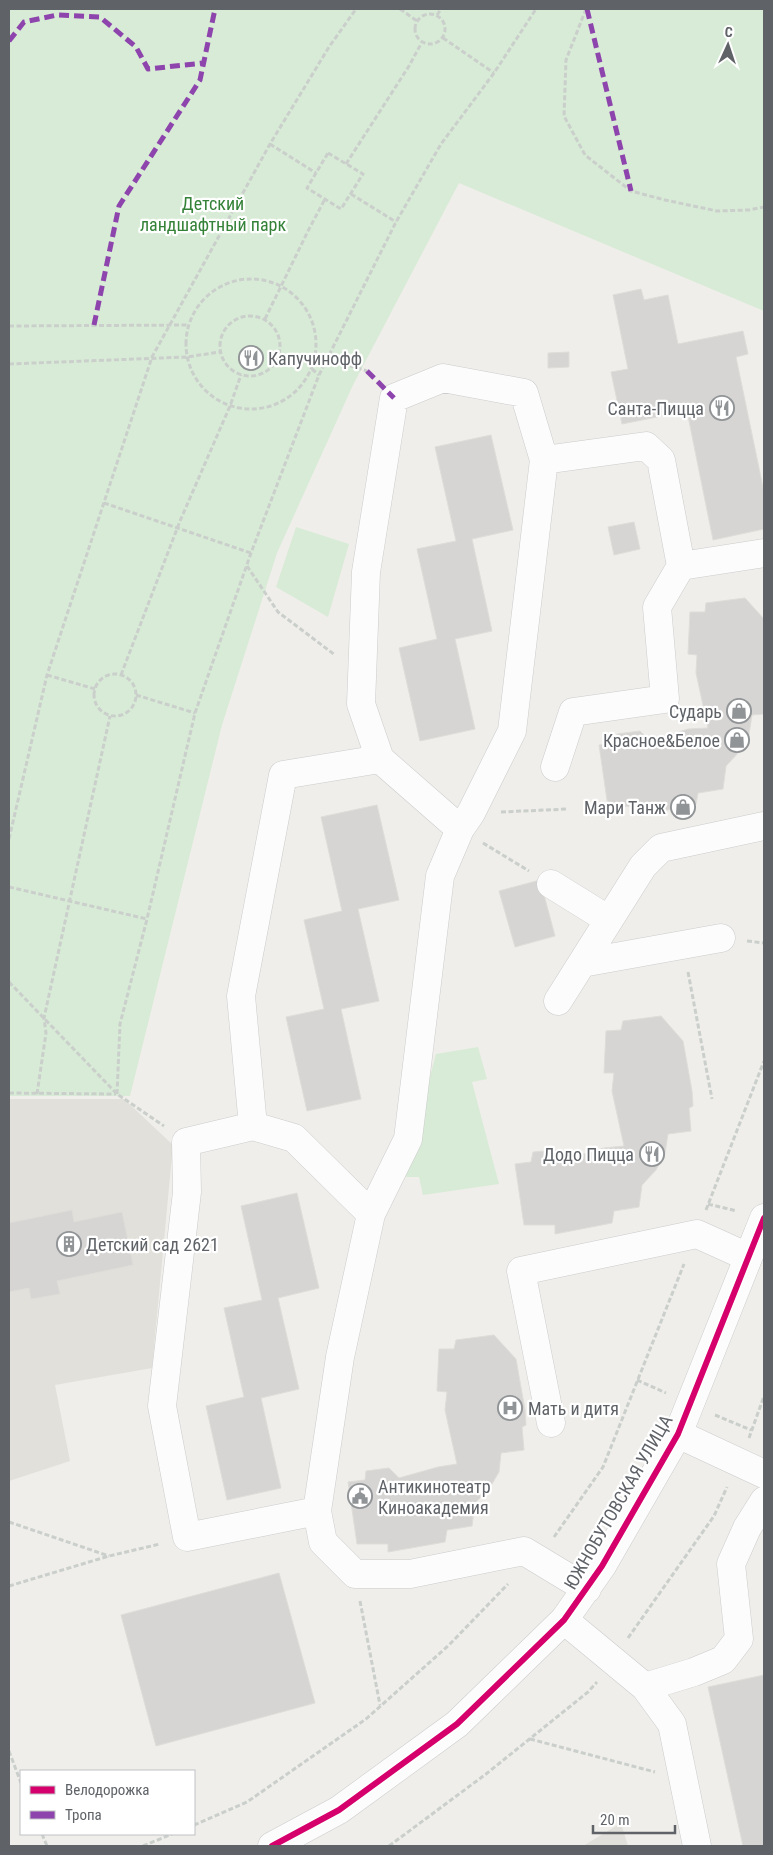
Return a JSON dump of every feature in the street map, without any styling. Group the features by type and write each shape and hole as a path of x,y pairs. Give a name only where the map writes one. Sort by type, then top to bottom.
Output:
{"street":[{"path":"465,821 380,759 361,704 366,572 394,398 443,378 524,392 544,460 512,731 465,821 440,876 408,1139 371,1214 340,1357 317,1512 323,1542 354,1574 410,1574 524,1551 587,1589"},
{"path":"544,460 646,446 660,460 681,566 657,607 665,699 573,712 555,767"},
{"path":"681,566 764,553"},
{"path":"253,1126 241,996 283,775 380,759"},
{"path":"558,1001 643,866 661,848 762,823"},
{"path":"551,884 609,920"},
{"path":"582,962 721,938"},
{"path":"317,1512 187,1537 162,1406 187,1192 186,1142 253,1126 294,1138 371,1214"},
{"name":"ЮЖНОБУТОВСКАЯ УЛИЦА","path":"272,1846 339,1810 457,1724 564,1620 602,1566 678,1434 764,1218"},
{"path":"551,1423 521,1271 697,1234 748,1258"},
{"path":"678,1434 764,1474"},
{"path":"645,1687 694,1672 723,1660 739,1639 731,1564 747,1528 764,1501"},
{"path":"564,1620 645,1687 672,1724 697,1846"}],"path":[{"path":"9,839 48,675 152,358 270,144 329,47 356,9"},
{"path":"400,9 417,21"},
{"path":"437,15 441,9"},
{"path":"117,1094 120,1024 148,919 195,713 251,553 319,375 396,222 441,144 494,73 536,9"},
{"path":"586,9 566,60 564,116 585,155 631,190 665,200 717,210 749,210 764,207"},
{"path":"437,15 445,25 446,31 443,38 432,45 422,42 416,36 414,27 417,21 422,16 437,15"},
{"path":"443,38 494,73"},
{"path":"346,164 422,42"},
{"path":"270,144 316,173"},
{"path":"328,153 346,164 363,174 341,209 307,188 328,153"},
{"path":"351,194 396,222"},
{"path":"266,319 325,199"},
{"path":"256,280 271,282 291,293 301,303 311,319 316,336 315,357 312,369 300,387 282,401 265,408 240,409 221,403 206,392 193,375 185,344 189,325 200,302 215,290 232,282 256,280"},
{"path":"246,315 260,316 266,319 272,324 279,335 281,349 276,362 267,372 252,376 240,375 228,367 220,352 221,336 227,325 235,319 246,315"},
{"path":"9,326 189,325"},
{"path":"9,364 187,357 220,352"},
{"path":"328,359 367,371"},
{"path":"312,369 319,375"},
{"path":"121,675 177,528 230,406 240,375"},
{"path":"104,503 251,553"},
{"path":"247,566 278,612 362,676"},
{"path":"48,675 95,689"},
{"path":"121,675 132,683 136,695 131,709 118,716 110,716 97,706 94,697 95,689 105,676 121,675"},
{"path":"136,695 195,713"},
{"path":"37,1094 46,1033 44,1018 110,716"},
{"path":"465,821 568,809"},
{"path":"465,821 551,884"},
{"path":"9,887 148,919"},
{"path":"682,945 712,1099"},
{"path":"9,982 117,1094 186,1142"},
{"path":"195,1824 247,1802 366,1719 449,1645 508,1584 539,1560 603,1466 697,1234 764,1061"},
{"path":"9,1093 117,1094"},
{"path":"9,1522 109,1556"},
{"path":"9,1586 109,1556 187,1537"},
{"path":"354,1574 380,1706"},
{"path":"530,1739 664,1774"},
{"path":"9,1751 20,1780"},
{"path":"142,1846 170,1835"}],"shaded area":[{"path":"9,1099 124,1099 173,1145 152,1368 55,1385 70,1461 9,1481"},
{"path":"621,1823 628,1846 583,1846"}],"green space":[{"name":"Детский ландшафтный парк","path":"9,9 764,9 764,311 459,183 353,385 277,553 222,725 130,1096 9,1096"},
{"path":"296,527 349,544 328,617 276,587"},
{"path":"478,1047 487,1079 472,1082 499,1184 423,1195 419,1177 406,1177 408,1159 436,1054"}],"building":[{"path":"641,289 644,300 668,295 678,344 743,331 748,354 736,357 764,492 764,529 713,540 687,411 622,424 611,372 628,369 613,295"},
{"path":"569,352 569,367 548,368 548,353"},
{"path":"491,435 513,530 472,539 492,631 455,639 475,729 420,741 399,648 437,639 417,549 456,541 435,447"},
{"path":"634,522 640,549 614,555 608,527"},
{"path":"745,598 764,619 764,714 752,715 749,734 740,751 726,766 723,789 698,793 696,804 639,816 638,806 608,807 599,745 615,743 617,734 640,731 650,741 688,729 708,728 696,673 697,655 688,654 690,612 705,612 706,603"},
{"path":"377,805 399,900 358,909 379,1001 341,1009 361,1099 307,1111 286,1017 324,1009 304,920 342,911 321,817"},
{"path":"540,880 555,936 515,947 499,891"},
{"path":"661,1016 683,1041 692,1091 693,1106 689,1108 691,1131 668,1134 665,1153 656,1170 642,1185 639,1207 614,1211 612,1223 555,1234 555,1225 524,1225 515,1164 531,1162 533,1152 556,1150 566,1159 604,1148 624,1146 612,1091 614,1073 604,1073 606,1031 621,1030 623,1021"},
{"path":"297,1193 319,1288 278,1298 299,1389 261,1398 281,1488 227,1500 206,1406 244,1397 224,1308 262,1300 241,1206"},
{"name":"Детский сад 2621","path":"72,1210 74,1222 122,1212 133,1265 57,1281 60,1294 31,1299 29,1288 9,1292 9,1223"},
{"path":"494,1335 516,1359 525,1410 526,1425 522,1427 524,1450 501,1453 499,1472 489,1489 475,1503 472,1526 447,1530 445,1542 388,1552 388,1544 357,1544 348,1482 365,1480 366,1471 389,1468 399,1478 438,1467 457,1464 445,1410 447,1392 437,1391 439,1349 454,1349 456,1340"},
{"path":"279,1573 315,1703 156,1746 121,1615"},
{"path":"764,1675 764,1846 743,1846 708,1687"}],"marked path":[{"path":"94,325 119,206 200,80 215,9"},
{"path":"587,9 631,191"},
{"path":"9,41 24,22 57,15 100,17 136,47 148,69 203,63"},
{"path":"367,371 394,398"}],"cycle path":[{"path":"272,1846 339,1810 457,1724 564,1620 602,1566 678,1434 764,1218"}],"place":[{"name":"Капучинофф","path":"251,358"},
{"name":"Санта-Пицца","path":"722,408"},
{"name":"Сударь","path":"739,711"},
{"name":"Красное&Белое","path":"737,740"},
{"name":"Мари Танж","path":"683,807"},
{"name":"Додо Пицца","path":"652,1154"},
{"name":"Детский сад 2621","path":"69,1244"},
{"name":"Мать и дитя","path":"510,1408"},
{"name":"Антикинотеатр Киноакадемия","path":"360,1496"}]}
